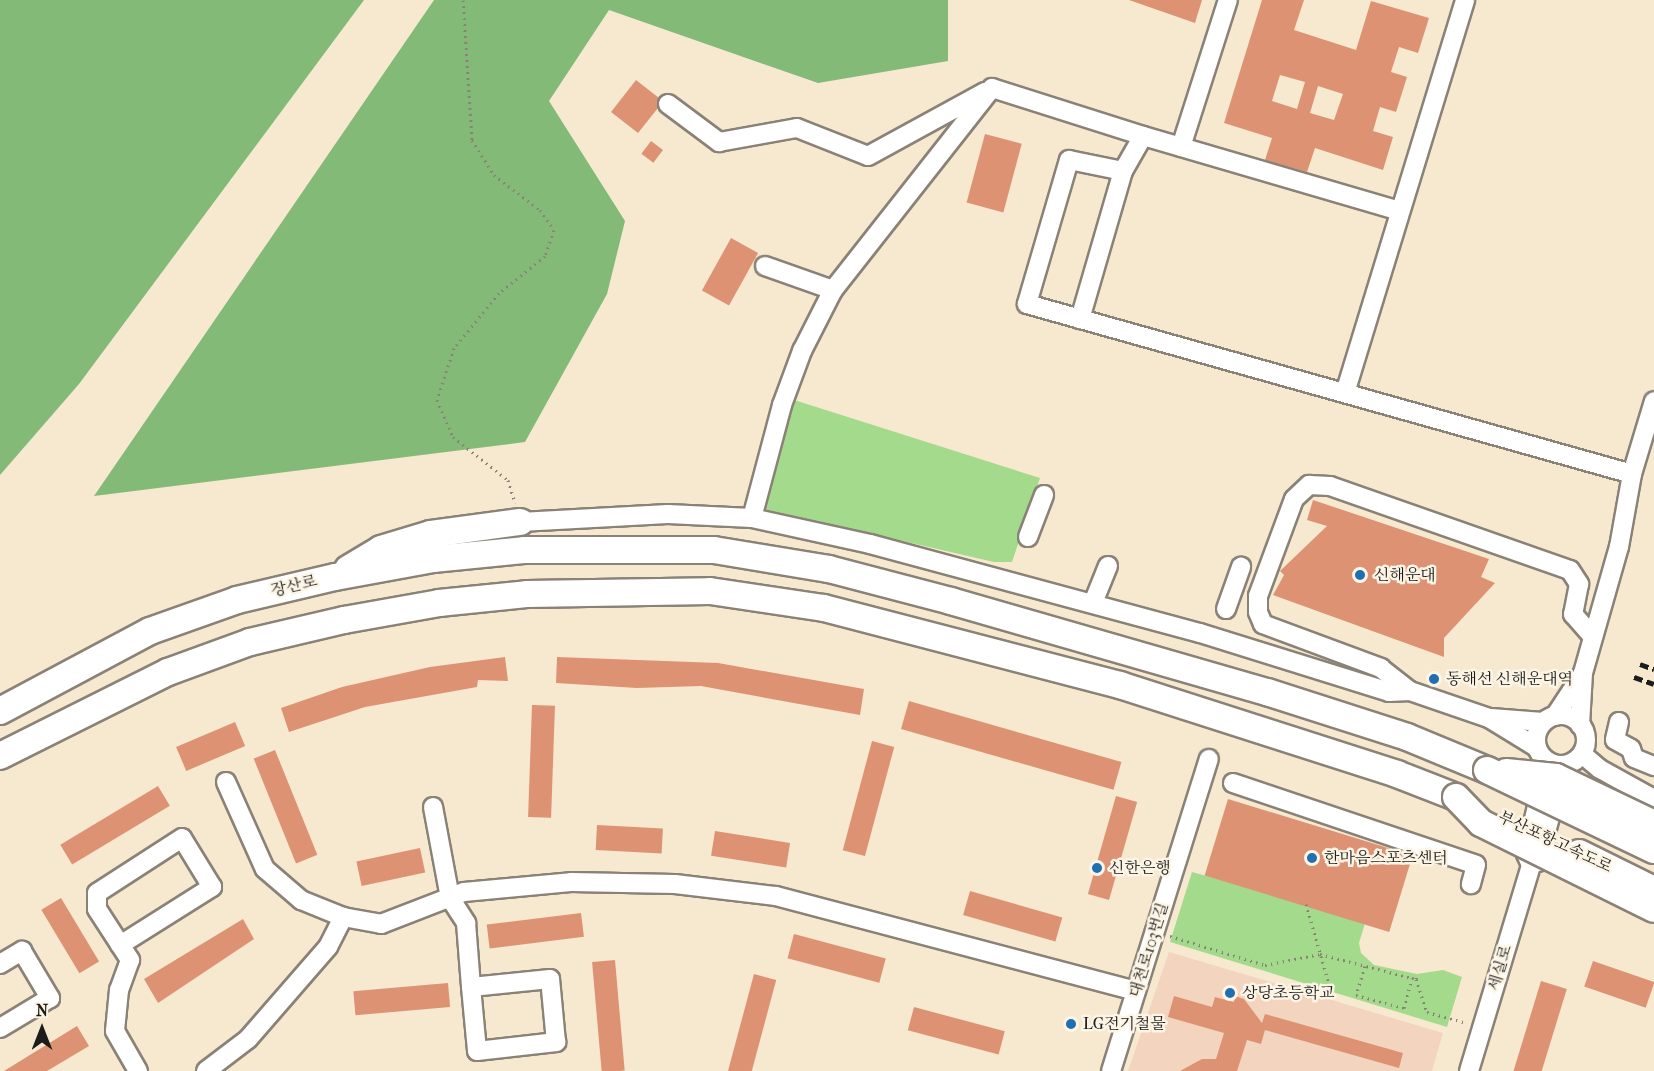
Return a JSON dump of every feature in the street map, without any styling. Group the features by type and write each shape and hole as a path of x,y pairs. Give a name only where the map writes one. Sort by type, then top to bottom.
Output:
{"highway":[{"path":"335,577 381,549 432,534 520,522"},
{"name":"장산로","path":"0,711 150,631 237,600 335,577 467,555 612,549 714,550 829,568 1267,692 1407,737 1487,770"},
{"name":"부산포항고속도로","path":"0,756 168,672 250,642 439,603 611,590 710,591 824,608 1120,685 1397,774 1456,796 1654,890"},
{"path":"1487,770 1556,777 1654,824"},
{"path":"1487,770 1654,850"},
{"path":"1456,796 1481,823 1654,909"}],"street":[{"path":"1181,147 1228,0"},
{"path":"1346,393 1399,211 1465,0"},
{"path":"752,518 782,405 802,351 833,290 992,88"},
{"path":"668,104 719,142 797,128 868,156 992,88 1143,136 1399,211"},
{"path":"1080,319 1123,171 1143,136"},
{"path":"1123,171 1069,160 1027,304 1632,474"},
{"path":"765,266 833,290"},
{"name":"세실로","path":"1582,754 1586,739 1580,725 1583,673 1619,547 1632,474 1654,400"},
{"path":"1593,637 1573,614 1579,584 1570,570 1330,486 1309,485 1294,500 1258,596 1258,612 1263,624 1381,668 1410,691 1490,718 1549,758 1582,754 1600,769 1654,799"},
{"path":"1028,537 1044,495"},
{"path":"520,522 668,514 752,518 870,544 1093,603 1389,692 1410,691"},
{"path":"1093,603 1108,566"},
{"path":"1226,609 1241,567"},
{"name":"세실로","path":"1469,1071 1531,865 1526,854 1549,758 1536,734 1583,673"},
{"path":"1490,718 1569,717 1580,725"},
{"path":"1619,722 1615,740 1631,749 1634,758 1654,766"},
{"name":"대천로103번길","path":"1111,1071 1209,759"},
{"path":"226,782 265,869 301,900 343,917 381,924 464,892 571,882 675,884 776,896 1136,992"},
{"path":"1233,783 1476,865 1471,884"},
{"path":"433,807 450,898 466,923 471,987 477,1051 556,1042 550,978 471,987"},
{"path":"120,945 212,887 182,838 97,893 97,909 120,945 130,960 119,990 115,1031 138,1071"},
{"path":"206,1071 248,1039 328,947 343,917"},
{"path":"0,964 22,951 50,998 0,1028"}],"path":[{"path":"463,0 472,140 494,175 540,210 554,230 545,255 500,293 454,348 437,400 453,437 508,480 520,522"},
{"path":"1306,904 1329,984"},
{"path":"1155,931 1265,965 1320,954 1415,977"},
{"path":"1365,966 1356,995 1404,1008 1415,977"},
{"path":"1415,977 1427,1012 1482,1027"}],"shaded area":[{"name":"상당초등학교","path":"1169,952 1443,1033 1432,1071 1128,1071"}],"green space":[{"path":"0,0 364,0 79,384 0,475"},
{"path":"434,0 948,0 948,61 818,83 609,10 549,101 625,221 607,294 525,442 94,496"},
{"path":"791,399 1040,478 1012,562 994,562 764,509 773,453"},
{"path":"1192,872 1366,920 1359,943 1361,953 1374,965 1417,974 1443,970 1462,977 1447,1027 1170,942"}],"building":[{"path":"1129,0 1202,0 1195,23"},
{"path":"1262,0 1304,0 1294,30 1356,50 1371,1 1429,18 1418,53 1399,47 1391,72 1407,77 1396,112 1380,107 1373,131 1393,137 1383,170 1315,148 1307,172 1265,160 1272,138 1224,123","holes":["1280,75 1305,82 1297,109 1272,101","1318,86 1343,94 1334,120 1310,113"]},
{"path":"636,80 659,98 658,108 638,133 611,112"},
{"path":"985,134 1022,144 1003,212 967,203"},
{"path":"651,141 663,150 653,163 641,154"},
{"path":"731,238 758,253 729,306 702,290"},
{"path":"1313,500 1489,559 1481,577 1495,583 1444,638 1444,657 1273,595 1284,575 1280,571 1327,526 1307,520"},
{"path":"505,657 508,681 478,680 477,687 365,707 289,732 281,708 342,687 430,667"},
{"path":"557,657 718,663 864,689 860,715 701,686 637,688 556,683"},
{"path":"909,701 1121,762 1113,790 901,729"},
{"path":"532,705 555,706 551,818 528,817"},
{"path":"235,722 245,746 186,771 176,747"},
{"path":"872,741 894,747 865,856 843,850"},
{"path":"275,750 317,855 296,863 254,759"},
{"path":"158,786 170,806 72,864 60,845"},
{"path":"1116,796 1137,802 1109,900 1088,894"},
{"name":"한마음스포츠센터","path":"1228,799 1413,855 1389,932 1205,876"},
{"path":"597,825 663,828 662,853 596,850"},
{"path":"715,831 790,843 786,868 711,856"},
{"path":"420,848 425,872 362,886 356,862"},
{"path":"970,891 1062,917 1055,941 963,915"},
{"path":"61,898 99,961 79,973 41,910"},
{"path":"581,913 584,937 490,948 487,925"},
{"path":"243,919 254,939 158,1003 144,979"},
{"path":"794,934 886,959 879,983 788,958"},
{"path":"615,960 625,1071 602,1071 592,962"},
{"path":"1593,961 1654,982 1646,1008 1584,987"},
{"path":"754,974 776,980 752,1071 728,1071"},
{"path":"1541,981 1567,989 1542,1071 1514,1071"},
{"path":"448,983 450,1007 355,1015 353,991"},
{"path":"1174,996 1212,1007 1215,997 1234,1002 1235,996 1244,999 1262,1023 1265,1014 1403,1053 1399,1068 1265,1030 1261,1044 1247,1040 1237,1071 1180,1071 1202,1059 1216,1059 1224,1033 1168,1017"},
{"path":"914,1007 1005,1031 999,1055 908,1030"},
{"path":"77,1026 89,1046 47,1071 4,1071"}],"railway":[{"path":"1640,664 1654,669"},
{"path":"1634,677 1654,684"}],"place":[{"name":"신해운대","path":"1360,575"},
{"name":"동해선 신해운대역","path":"1434,679"},
{"name":"한마음스포츠센터","path":"1312,858"},
{"name":"신한은행","path":"1097,868"},
{"name":"상당초등학교","path":"1230,993"},
{"name":"LG전기철물","path":"1071,1024"}]}
